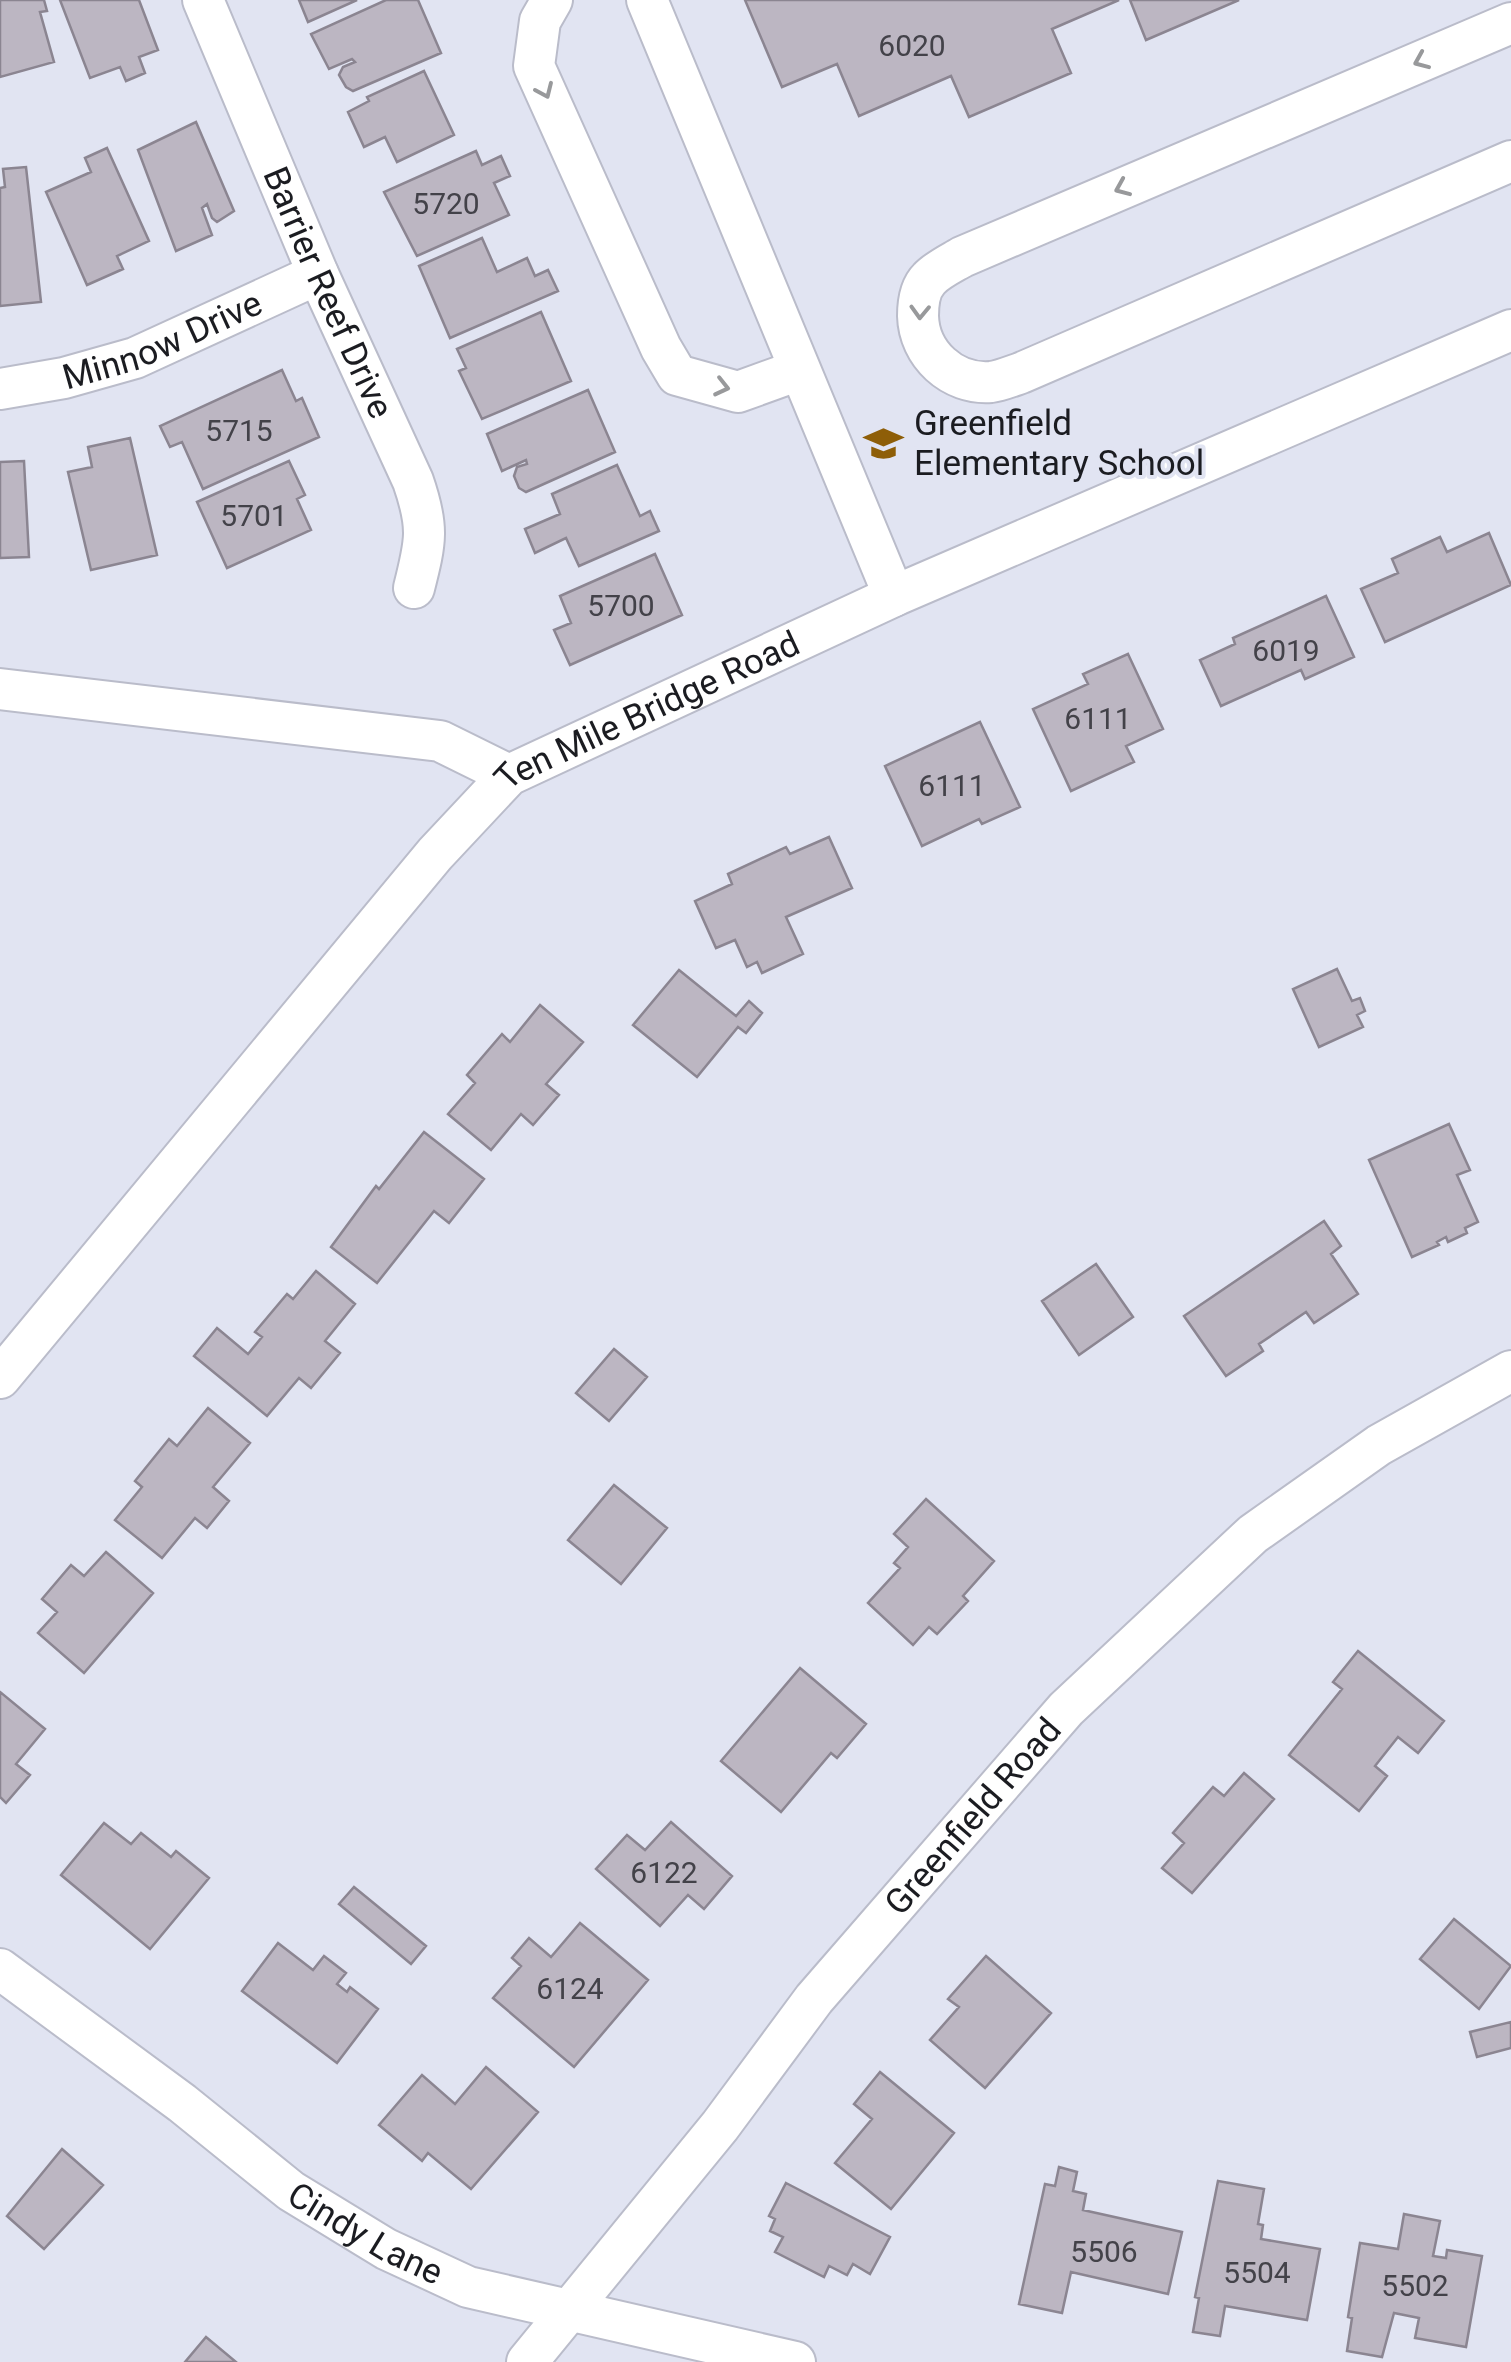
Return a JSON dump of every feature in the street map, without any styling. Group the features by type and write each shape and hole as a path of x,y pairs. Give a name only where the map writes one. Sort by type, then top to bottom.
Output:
{"street":[{"name":"Barrier Reef Drive","path":"202,0 318,274 413,480 425,515 424,546 414,588"},
{"path":"552,0 540,20 534,66 661,348 677,375 738,392 799,370"},
{"path":"647,0 894,596"},
{"path":"1511,22 982,247 928,279 918,301 918,326 923,342 938,364 959,376 990,382 1021,373 1511,161"},
{"name":"Minnow Drive","path":"0,389 64,378 135,358 318,274"},
{"name":"Ten Mile Bridge Road","path":"0,1378 435,854 509,775 894,596 1511,330"},
{"path":"0,689 440,741 509,775"},
{"name":"Greenfield Road","path":"527,2362 720,2126 814,1999 1066,1710 1253,1534 1379,1445 1511,1371"},
{"name":"Cindy Lane","path":"0,1969 182,2103 291,2191 386,2249 468,2287 795,2362"}],"building":[{"path":"0,0 44,0 47,11 40,12 54,62 0,77"},
{"path":"60,0 139,0 158,50 139,57 145,73 126,81 120,67 90,78"},
{"path":"299,0 357,0 308,22"},
{"path":"386,0 418,0 441,53 353,91 339,75 343,67 355,62 352,59 329,69 311,34"},
{"path":"745,0 1119,0 1052,29 1071,73 969,117 951,76 859,116 837,64 782,87"},
{"path":"1130,0 1239,0 1146,40"},
{"path":"424,71 454,135 397,162 385,137 364,147 348,112 369,101 367,97"},
{"path":"196,122 234,211 217,222 207,204 202,208 212,235 176,251 138,150"},
{"path":"107,148 149,241 117,256 123,269 87,285 46,192 91,172 85,158"},
{"path":"476,151 482,165 501,156 510,176 494,183 509,215 417,256 384,192"},
{"path":"26,167 41,302 0,306 3,169"},
{"path":"482,238 497,272 527,258 535,276 548,270 558,291 450,338 419,266"},
{"path":"541,312 571,381 482,419 459,371 466,368 457,349"},
{"path":"282,370 296,401 302,398 319,437 203,489 182,442 170,447 160,426"},
{"path":"588,390 615,452 526,492 519,488 514,476 517,467 527,464 526,460 502,471 487,434"},
{"path":"130,438 157,555 91,570 68,472 92,467 88,447"},
{"path":"24,461 29,557 0,558 0,462"},
{"path":"289,461 305,495 297,499 311,530 227,568 197,502"},
{"path":"617,465 640,516 650,511 659,531 579,566 566,538 535,553 525,529 560,514 552,494"},
{"path":"1489,533 1511,585 1385,642 1361,589 1398,573 1392,559 1440,537 1447,552"},
{"path":"655,554 682,615 570,665 554,630 571,623 560,596"},
{"path":"1326,596 1354,657 1305,679 1301,670 1221,706 1200,660 1235,644 1233,638"},
{"path":"1128,654 1163,729 1126,746 1134,762 1071,791 1033,709 1088,684 1083,674"},
{"path":"980,722 1020,807 982,824 979,819 922,846 885,766"},
{"path":"829,837 852,888 786,917 803,954 762,973 757,962 747,967 735,940 716,948 695,901 732,884 728,874 786,847 790,854"},
{"path":"1337,969 1352,1001 1360,998 1365,1011 1357,1015 1363,1027 1319,1047 1293,989"},
{"path":"679,970 736,1016 749,1001 762,1013 746,1033 738,1027 697,1077 633,1025"},
{"path":"540,1005 583,1042 546,1084 559,1095 533,1125 521,1114 491,1150 448,1114 475,1083 467,1075 502,1034 510,1042"},
{"path":"1449,1124 1470,1170 1457,1175 1478,1222 1465,1228 1467,1233 1448,1242 1446,1237 1437,1242 1439,1245 1412,1257 1369,1160"},
{"path":"424,1132 484,1179 449,1223 434,1211 377,1283 331,1247 376,1186 379,1189"},
{"path":"1324,1221 1341,1246 1331,1254 1358,1294 1314,1323 1306,1312 1259,1344 1263,1351 1226,1376 1184,1316"},
{"path":"1096,1264 1133,1317 1079,1355 1042,1301"},
{"path":"316,1271 355,1304 325,1341 340,1353 311,1388 299,1378 267,1416 194,1356 217,1328 248,1354 262,1337 255,1332 287,1294 293,1299"},
{"path":"614,1349 647,1377 609,1421 576,1393"},
{"path":"208,1408 250,1443 213,1487 229,1501 207,1528 195,1518 162,1558 115,1520 142,1487 135,1481 169,1439 177,1446"},
{"path":"614,1485 667,1528 621,1584 568,1540"},
{"path":"926,1499 994,1561 963,1596 968,1601 937,1634 929,1627 913,1645 868,1603 900,1568 894,1563 908,1547 894,1534"},
{"path":"106,1552 153,1593 84,1673 38,1633 57,1612 42,1599 71,1565 84,1576"},
{"path":"1358,1651 1444,1721 1418,1753 1398,1737 1375,1766 1387,1776 1359,1811 1289,1755 1342,1689 1333,1682"},
{"path":"800,1668 866,1724 837,1758 831,1753 781,1812 721,1761"},
{"path":"0,1692 45,1729 16,1764 30,1775 6,1803 0,1797"},
{"path":"1244,1773 1274,1799 1192,1893 1162,1868 1184,1843 1173,1833 1213,1787 1224,1796"},
{"path":"671,1822 732,1876 704,1909 688,1895 660,1926 596,1869 627,1835 645,1850"},
{"path":"104,1823 131,1844 141,1833 171,1857 176,1851 209,1878 150,1949 61,1875"},
{"path":"354,1887 426,1946 411,1964 339,1904"},
{"path":"1454,1919 1511,1966 1479,2009 1420,1959"},
{"path":"580,1923 648,1980 574,2067 493,1998 521,1966 512,1958 529,1938 551,1957"},
{"path":"278,1943 313,1970 324,1956 346,1973 337,1984 347,1992 350,1987 378,2009 337,2063 242,1991"},
{"path":"986,1956 1051,2013 985,2088 930,2040 959,2007 948,1999"},
{"path":"1511,2022 1511,2048 1477,2057 1470,2032"},
{"path":"486,2067 538,2112 471,2189 428,2153 422,2161 379,2125 422,2075 455,2104"},
{"path":"880,2072 954,2133 891,2209 835,2163 872,2119 854,2104"},
{"path":"62,2149 103,2185 44,2249 7,2216"},
{"path":"1059,2167 1077,2172 1073,2191 1086,2194 1083,2210 1182,2232 1168,2294 1071,2272 1062,2313 1019,2304 1045,2184 1055,2186"},
{"path":"1218,2181 1264,2189 1258,2224 1263,2225 1261,2239 1320,2249 1307,2320 1225,2306 1220,2336 1193,2332 1199,2298 1195,2297"},
{"path":"786,2183 890,2237 870,2274 853,2264 847,2275 829,2266 824,2277 775,2252 783,2237 770,2231 775,2219 769,2216"},
{"path":"1404,2214 1440,2221 1433,2256 1446,2258 1447,2250 1482,2256 1466,2347 1415,2338 1419,2318 1394,2313 1382,2357 1347,2351 1352,2318 1348,2317 1360,2243 1398,2249"},
{"path":"206,2337 236,2362 185,2362"}],"place":[{"name":"Greenfield Elementary School","path":"884,443"}]}
